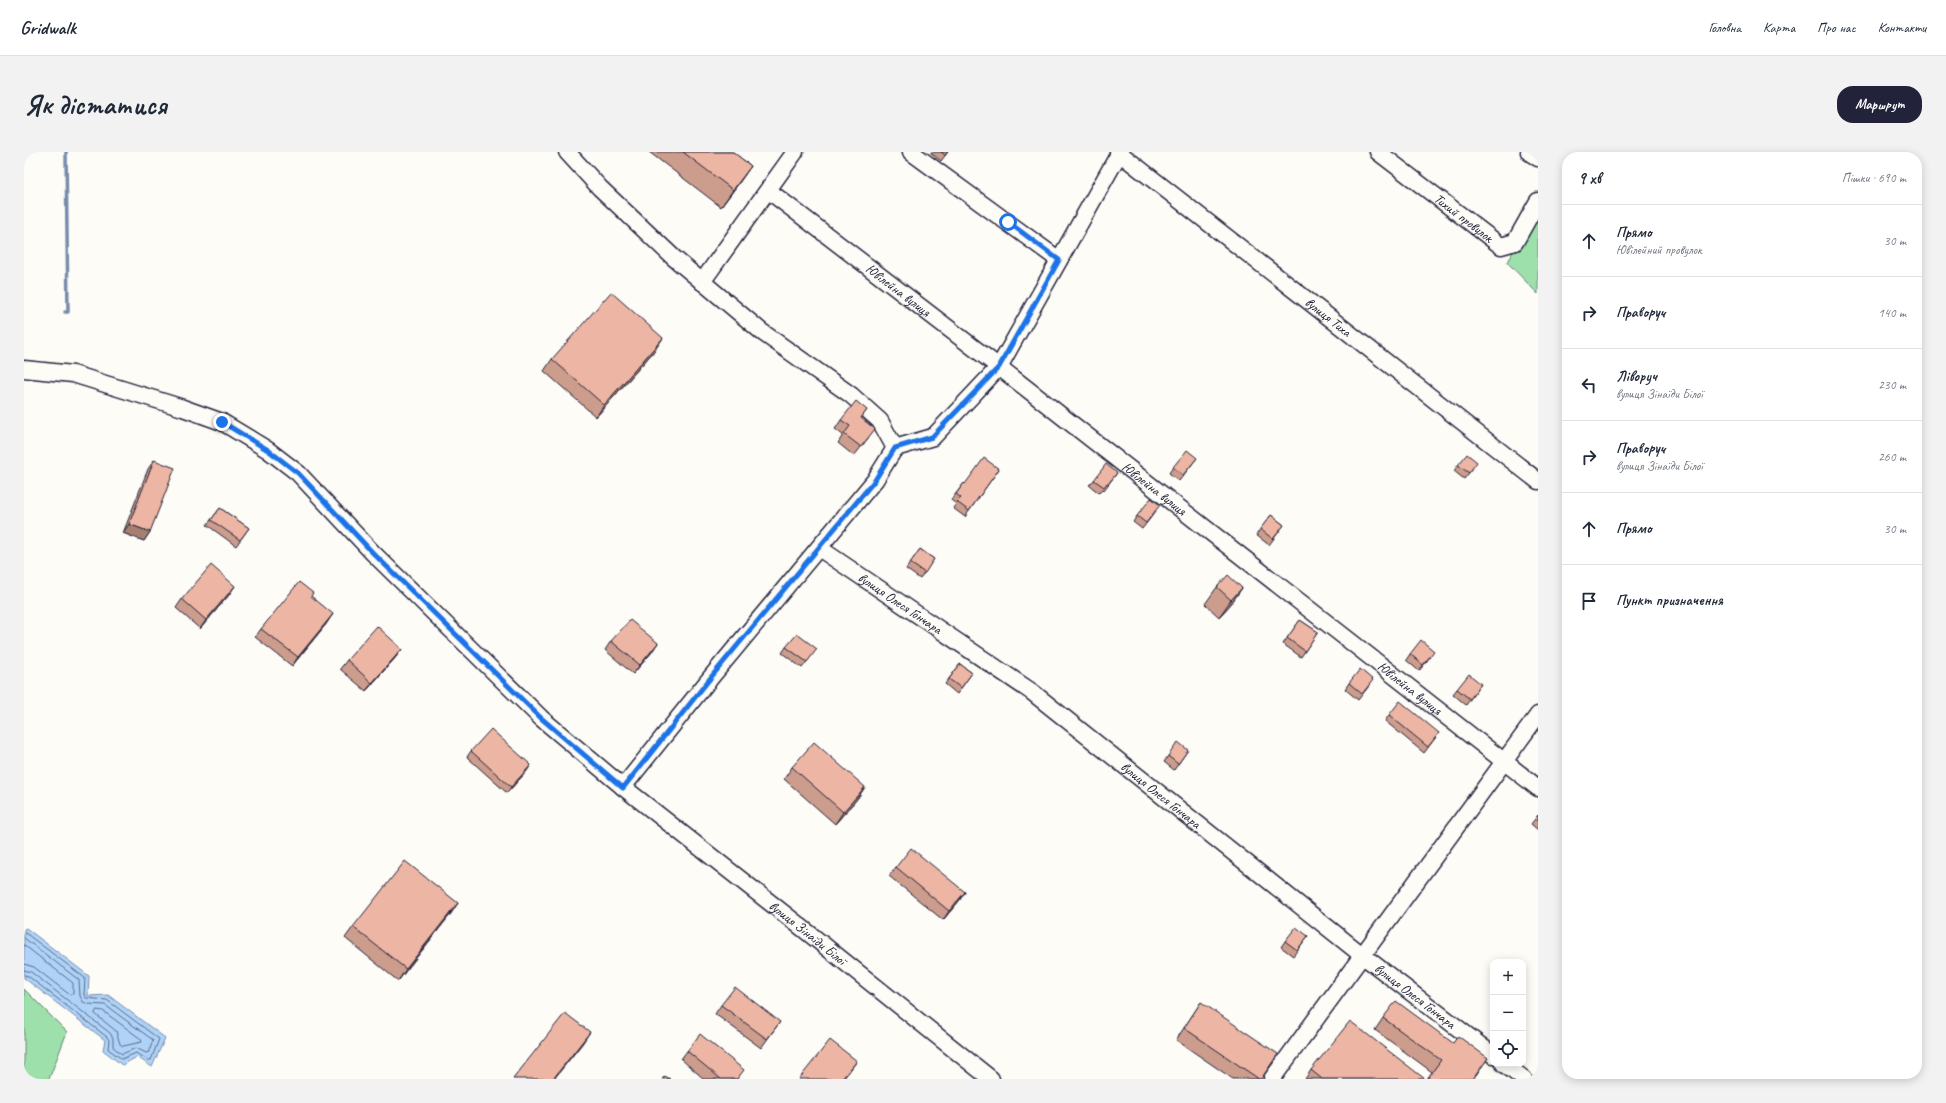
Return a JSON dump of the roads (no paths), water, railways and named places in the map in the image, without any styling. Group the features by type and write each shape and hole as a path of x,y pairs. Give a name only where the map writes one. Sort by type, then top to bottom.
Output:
{"street":[{"path":"566,152 600,188 674,258 702,282 762,332 851,395 880,421 895,448"},
{"path":"702,282 769,191 795,152"},
{"path":"912,152 1059,260"},
{"path":"623,788 712,676 875,480 895,448 932,437 999,367 1119,152"},
{"name":"вулиця Тиха","path":"1119,152 1538,481"},
{"name":"Тихий провулок","path":"1378,152 1501,246 1515,242 1538,201"},
{"path":"1529,152 1538,158"},
{"name":"Ювілейна вулиця","path":"769,191 999,367 1538,788"},
{"name":"вулиця Зінаїди Білої","path":"24,369 73,374 183,408 222,422 268,450 298,473 373,553 541,718 623,788 801,927 991,1079"},
{"name":"вулиця Олеся Гончара","path":"819,548 1032,692 1362,955 1490,1053"},
{"path":"1272,1079 1503,760 1538,715"},
{"path":"1508,1067 1524,1079"}],"water":[{"path":"26,928 89,976 88,996 108,995 165,1038 152,1067 137,1057 122,1065 103,1050 105,1040 24,978 24,929"}],"waterway":[{"path":"65,312 68,312 66,152"}]}
